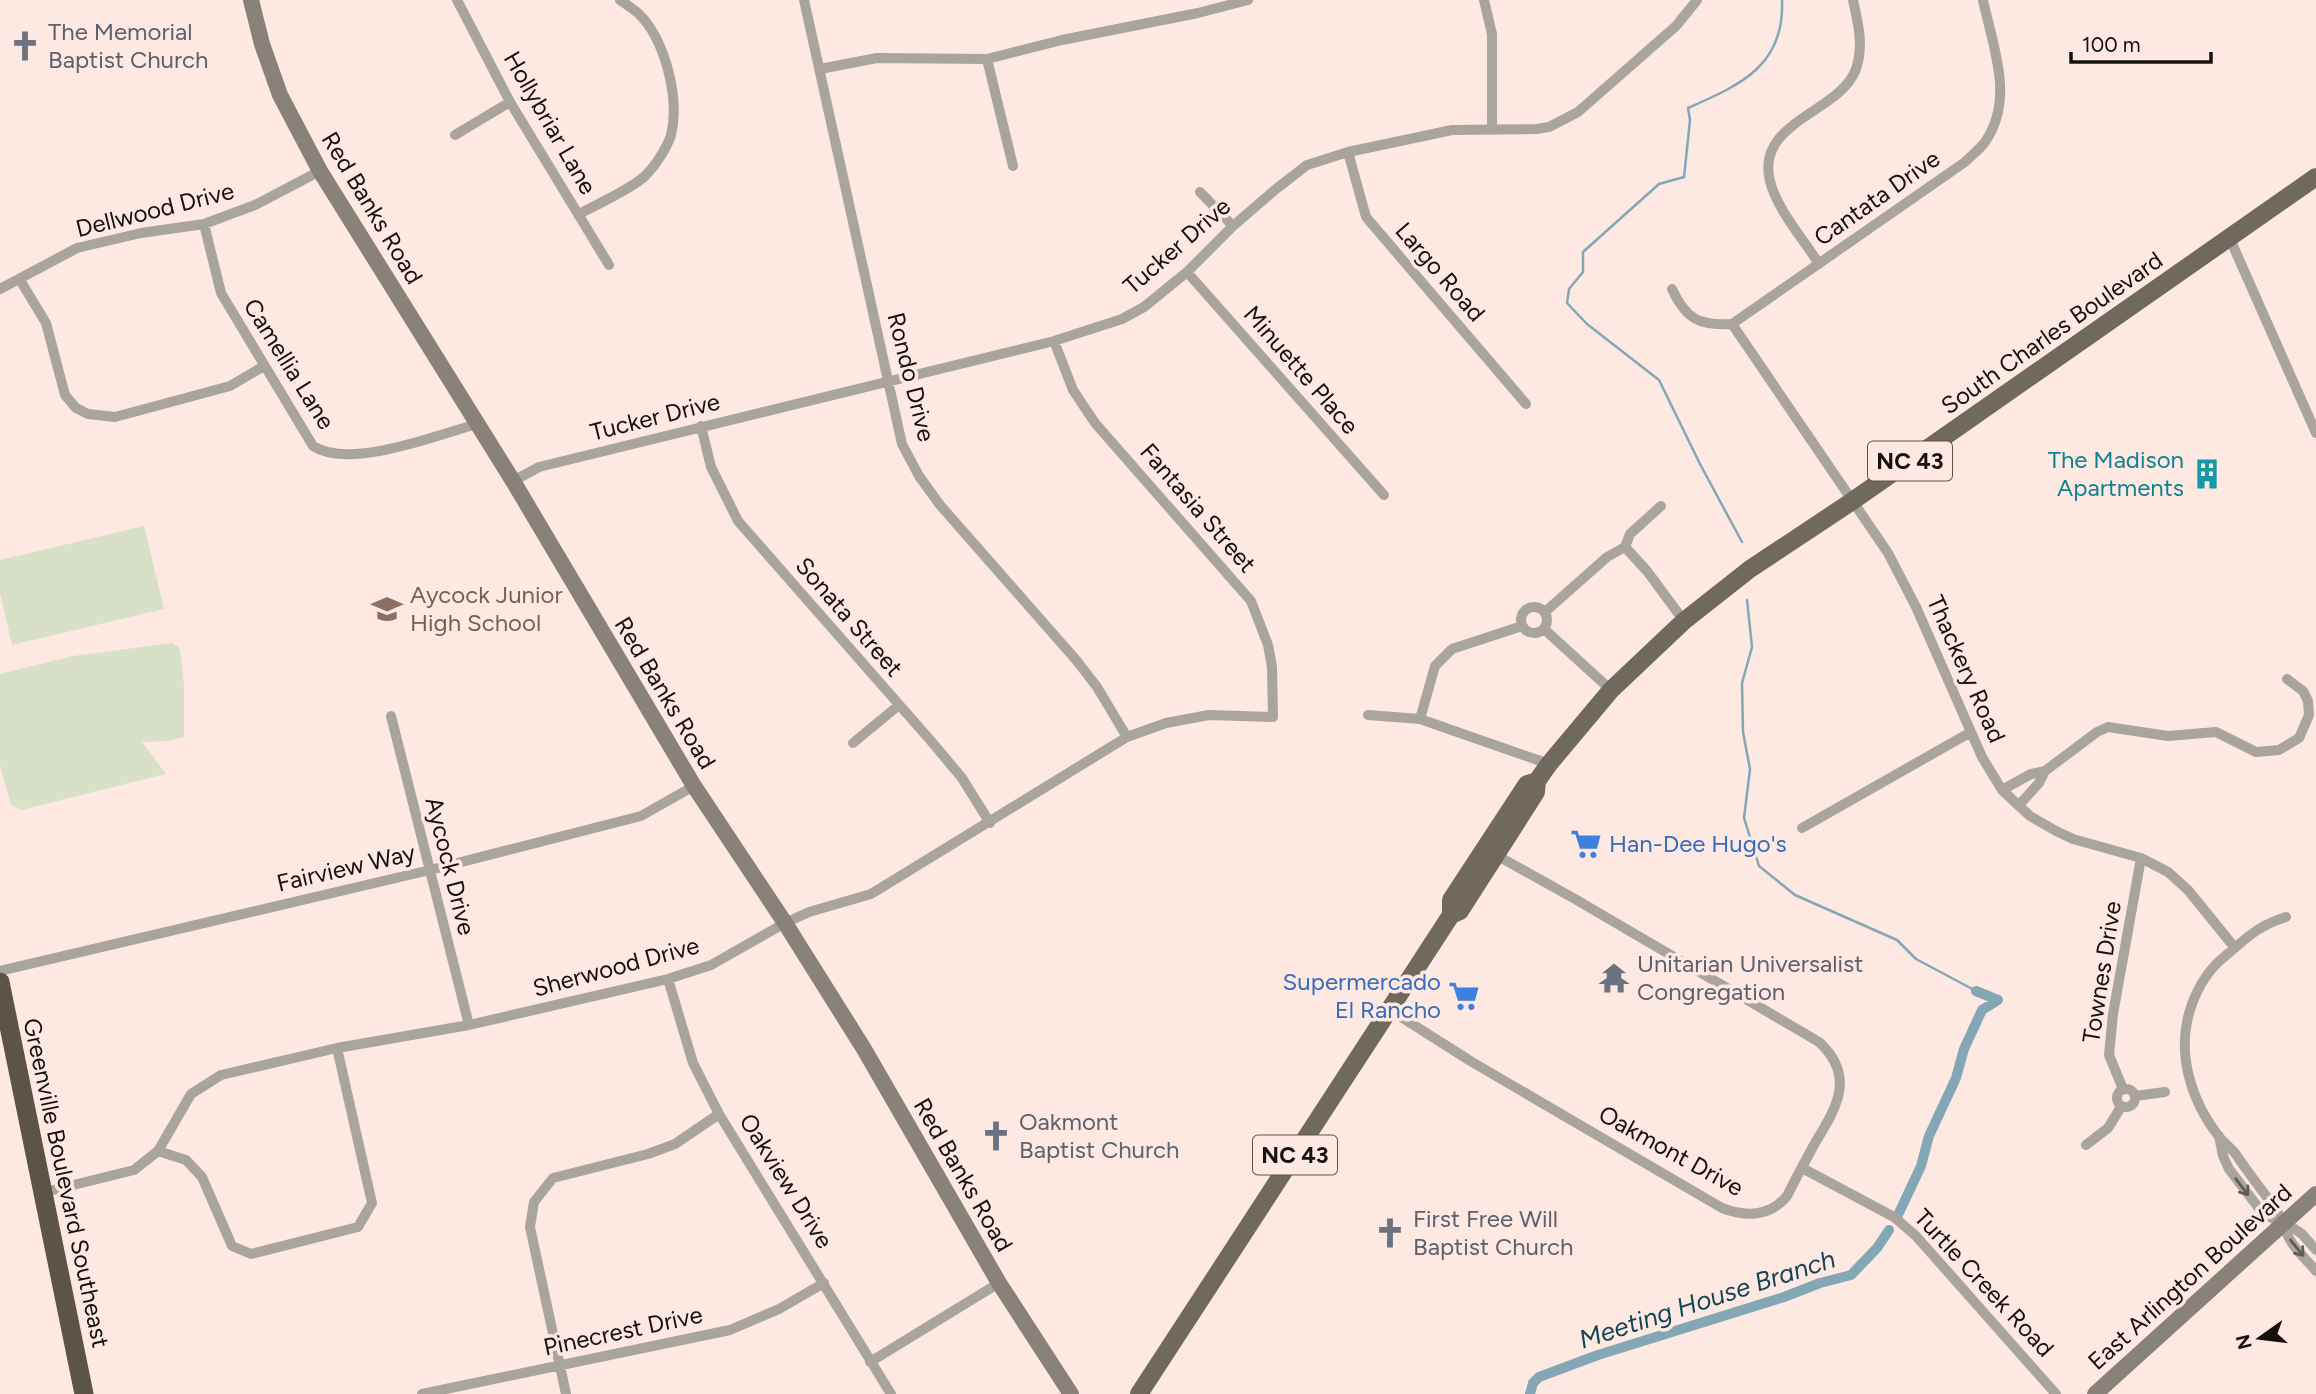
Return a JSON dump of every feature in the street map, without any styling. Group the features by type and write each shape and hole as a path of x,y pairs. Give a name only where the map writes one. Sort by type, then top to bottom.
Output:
{"highway":[{"name":"Greenville Boulevard Southeast","path":"0,982 45,1192 84,1394"}],"main road":[{"name":"South Charles Boulevard","path":"1457,910 1451,900 1473,864 1530,785 1611,690 1684,621 1750,569 1851,502 2316,177"},
{"name":"South Charles Boulevard","path":"1139,1394 1390,1010 1496,855 1536,792 1530,785"}],"street":[{"name":"Red Banks Road","path":"251,0 262,44 280,94 320,171 513,481 695,786 864,1049 999,1283 1070,1394"},
{"name":"Hollybriar Lane","path":"457,0 510,102 609,265"},
{"path":"579,214 644,177 657,162 671,137 674,109 661,47 639,14 620,0"},
{"name":"Rondo Drive","path":"804,0 902,444 919,476 940,505 1077,661 1097,687 1127,737"},
{"path":"820,69 879,58 987,59 1248,0"},
{"path":"1484,0 1492,34 1492,128"},
{"name":"Tucker Drive","path":"513,481 539,467 1054,341 1122,319 1144,307 1187,272 1233,226 1289,177 1307,165 1348,152 1452,130 1537,130 1561,122 1578,112 1676,26 1697,0"},
{"path":"1819,264 1774,195 1769,178 1770,161 1782,134 1841,91 1850,81 1860,51 1860,32 1853,0"},
{"name":"Cantata Drive","path":"1732,324 1965,162 1984,144 1998,117 2001,81 1983,0"},
{"path":"987,59 1013,166"},
{"path":"455,135 510,102"},
{"name":"Largo Road","path":"1348,152 1366,217 1526,404"},
{"name":"Dellwood Drive","path":"0,289 77,248 141,233 204,223 256,205 320,171"},
{"path":"1200,192 1233,226"},
{"name":"Camellia Lane","path":"204,223 222,293 313,446 334,454 370,452 477,424"},
{"path":"2230,239 2316,433"},
{"name":"Minuette Place","path":"1187,272 1384,495"},
{"path":"20,280 46,323 65,395 76,408 88,414 115,417 230,386 264,366"},
{"path":"1672,289 1681,307 1690,316 1703,323 1732,324"},
{"name":"Thackery Road","path":"1732,324 1888,553 1906,585 1982,757 2002,790 2042,824 2073,839 2141,858 2168,872 2189,890 2235,948"},
{"name":"Fantasia Street","path":"1054,341 1073,390 1095,423 1251,601 1270,656 1273,717"},
{"name":"Sonata Street","path":"701,426 711,467 738,521 962,778 989,823"},
{"path":"1545,612 1607,557 1625,547 1630,534 1661,506"},
{"path":"1625,547 1647,571 1684,621"},
{"path":"1538,607 1545,612 1547,621 1544,629 1532,634 1522,626 1522,613 1529,608 1538,607"},
{"path":"1420,719 1435,666 1452,649 1522,626"},
{"path":"1544,629 1611,690"},
{"path":"2002,790 2031,774 2045,771 2097,732 2108,727 2153,735 2216,732 2256,752 2279,750 2299,738 2309,715 2304,691 2287,678"},
{"path":"853,743 899,705"},
{"name":"Sherwood Drive","path":"45,1192 134,1170 158,1151 191,1094 221,1075 337,1048 469,1025 668,979 711,965 808,912 872,894 1127,737 1166,723 1209,715 1273,717"},
{"path":"1368,715 1420,719 1549,764"},
{"name":"Aycock Drive","path":"391,716 469,1025"},
{"path":"1802,828 1971,732"},
{"path":"2019,805 2039,783 2045,771"},
{"name":"Fairview Way","path":"0,971 430,870 641,816 695,786"},
{"name":"Oakmont Drive","path":"1390,1010 1472,1062 1722,1208 1737,1214 1765,1212 1780,1204 1835,1108 1841,1085 1839,1069 1830,1052 1819,1042 1496,855"},
{"name":"Townes Drive","path":"2123,1089 2109,1055 2112,1014 2141,858"},
{"path":"2286,917 2265,923 2203,978 2188,1014 2184,1034 2187,1072 2196,1098 2219,1136 2223,1156 2242,1189 2264,1215 2284,1222 2302,1234 2316,1250"},
{"name":"Oakview Drive","path":"668,979 693,1063 719,1114 891,1394"},
{"path":"158,1151 186,1160 201,1177 232,1246 251,1254 358,1227 372,1203 337,1048"},
{"path":"2123,1089 2130,1090 2135,1096 2134,1103 2129,1108 2122,1107 2117,1101 2118,1094 2123,1089"},
{"path":"2135,1096 2165,1092"},
{"path":"2086,1145 2108,1128 2122,1107"},
{"path":"566,1394 530,1227 534,1202 553,1178 648,1154 675,1144 719,1114"},
{"name":"Turtle Creek Road","path":"1801,1167 1894,1217 1916,1236 2056,1394"},
{"name":"East Arlington Boulevard","path":"2095,1394 2316,1194"},
{"path":"2284,1222 2290,1238 2316,1270"},
{"name":"Pinecrest Drive","path":"422,1394 730,1330 779,1309 824,1283"},
{"path":"870,1362 999,1283"}],"green space":[{"path":"144,526 164,609 12,645 0,593 0,560"},
{"path":"172,643 179,647 184,683 184,737 142,742 166,774 22,810 11,805 0,765 0,674 73,656"}],"waterway":[{"name":"Meeting House Branch","path":"1742,542 1659,380 1587,324 1567,303 1569,289 1583,272 1583,252 1659,184 1684,177 1690,120 1688,108 1725,91 1756,70 1776,41 1781,23 1782,0"},
{"name":"Meeting House Branch","path":"1747,600 1752,647 1742,683 1743,732 1750,769 1744,818 1759,866 1795,895 1897,940 1916,959 1976,991"},
{"name":"Meeting House Branch","path":"1898,1215 1921,1166 1929,1136 1956,1078 1964,1049 1982,1010 1998,1000 1976,991"},
{"name":"Meeting House Branch","path":"1530,1394 1533,1383 1539,1377 1598,1355 1851,1275 1877,1248 1889,1230"}],"place":[{"name":"The Memorial Baptist Church","path":"25,46"},
{"name":"The Madison Apartments","path":"2207,474"},
{"name":"Aycock Junior High School","path":"387,609"},
{"name":"Han-Dee Hugo's","path":"1586,844"},
{"name":"Unitarian Universalist Congregation","path":"1614,978"},
{"name":"Supermercado El Rancho","path":"1464,996"},
{"name":"Oakmont Baptist Church","path":"996,1136"},
{"name":"First Free Will Baptist Church","path":"1390,1233"}]}
